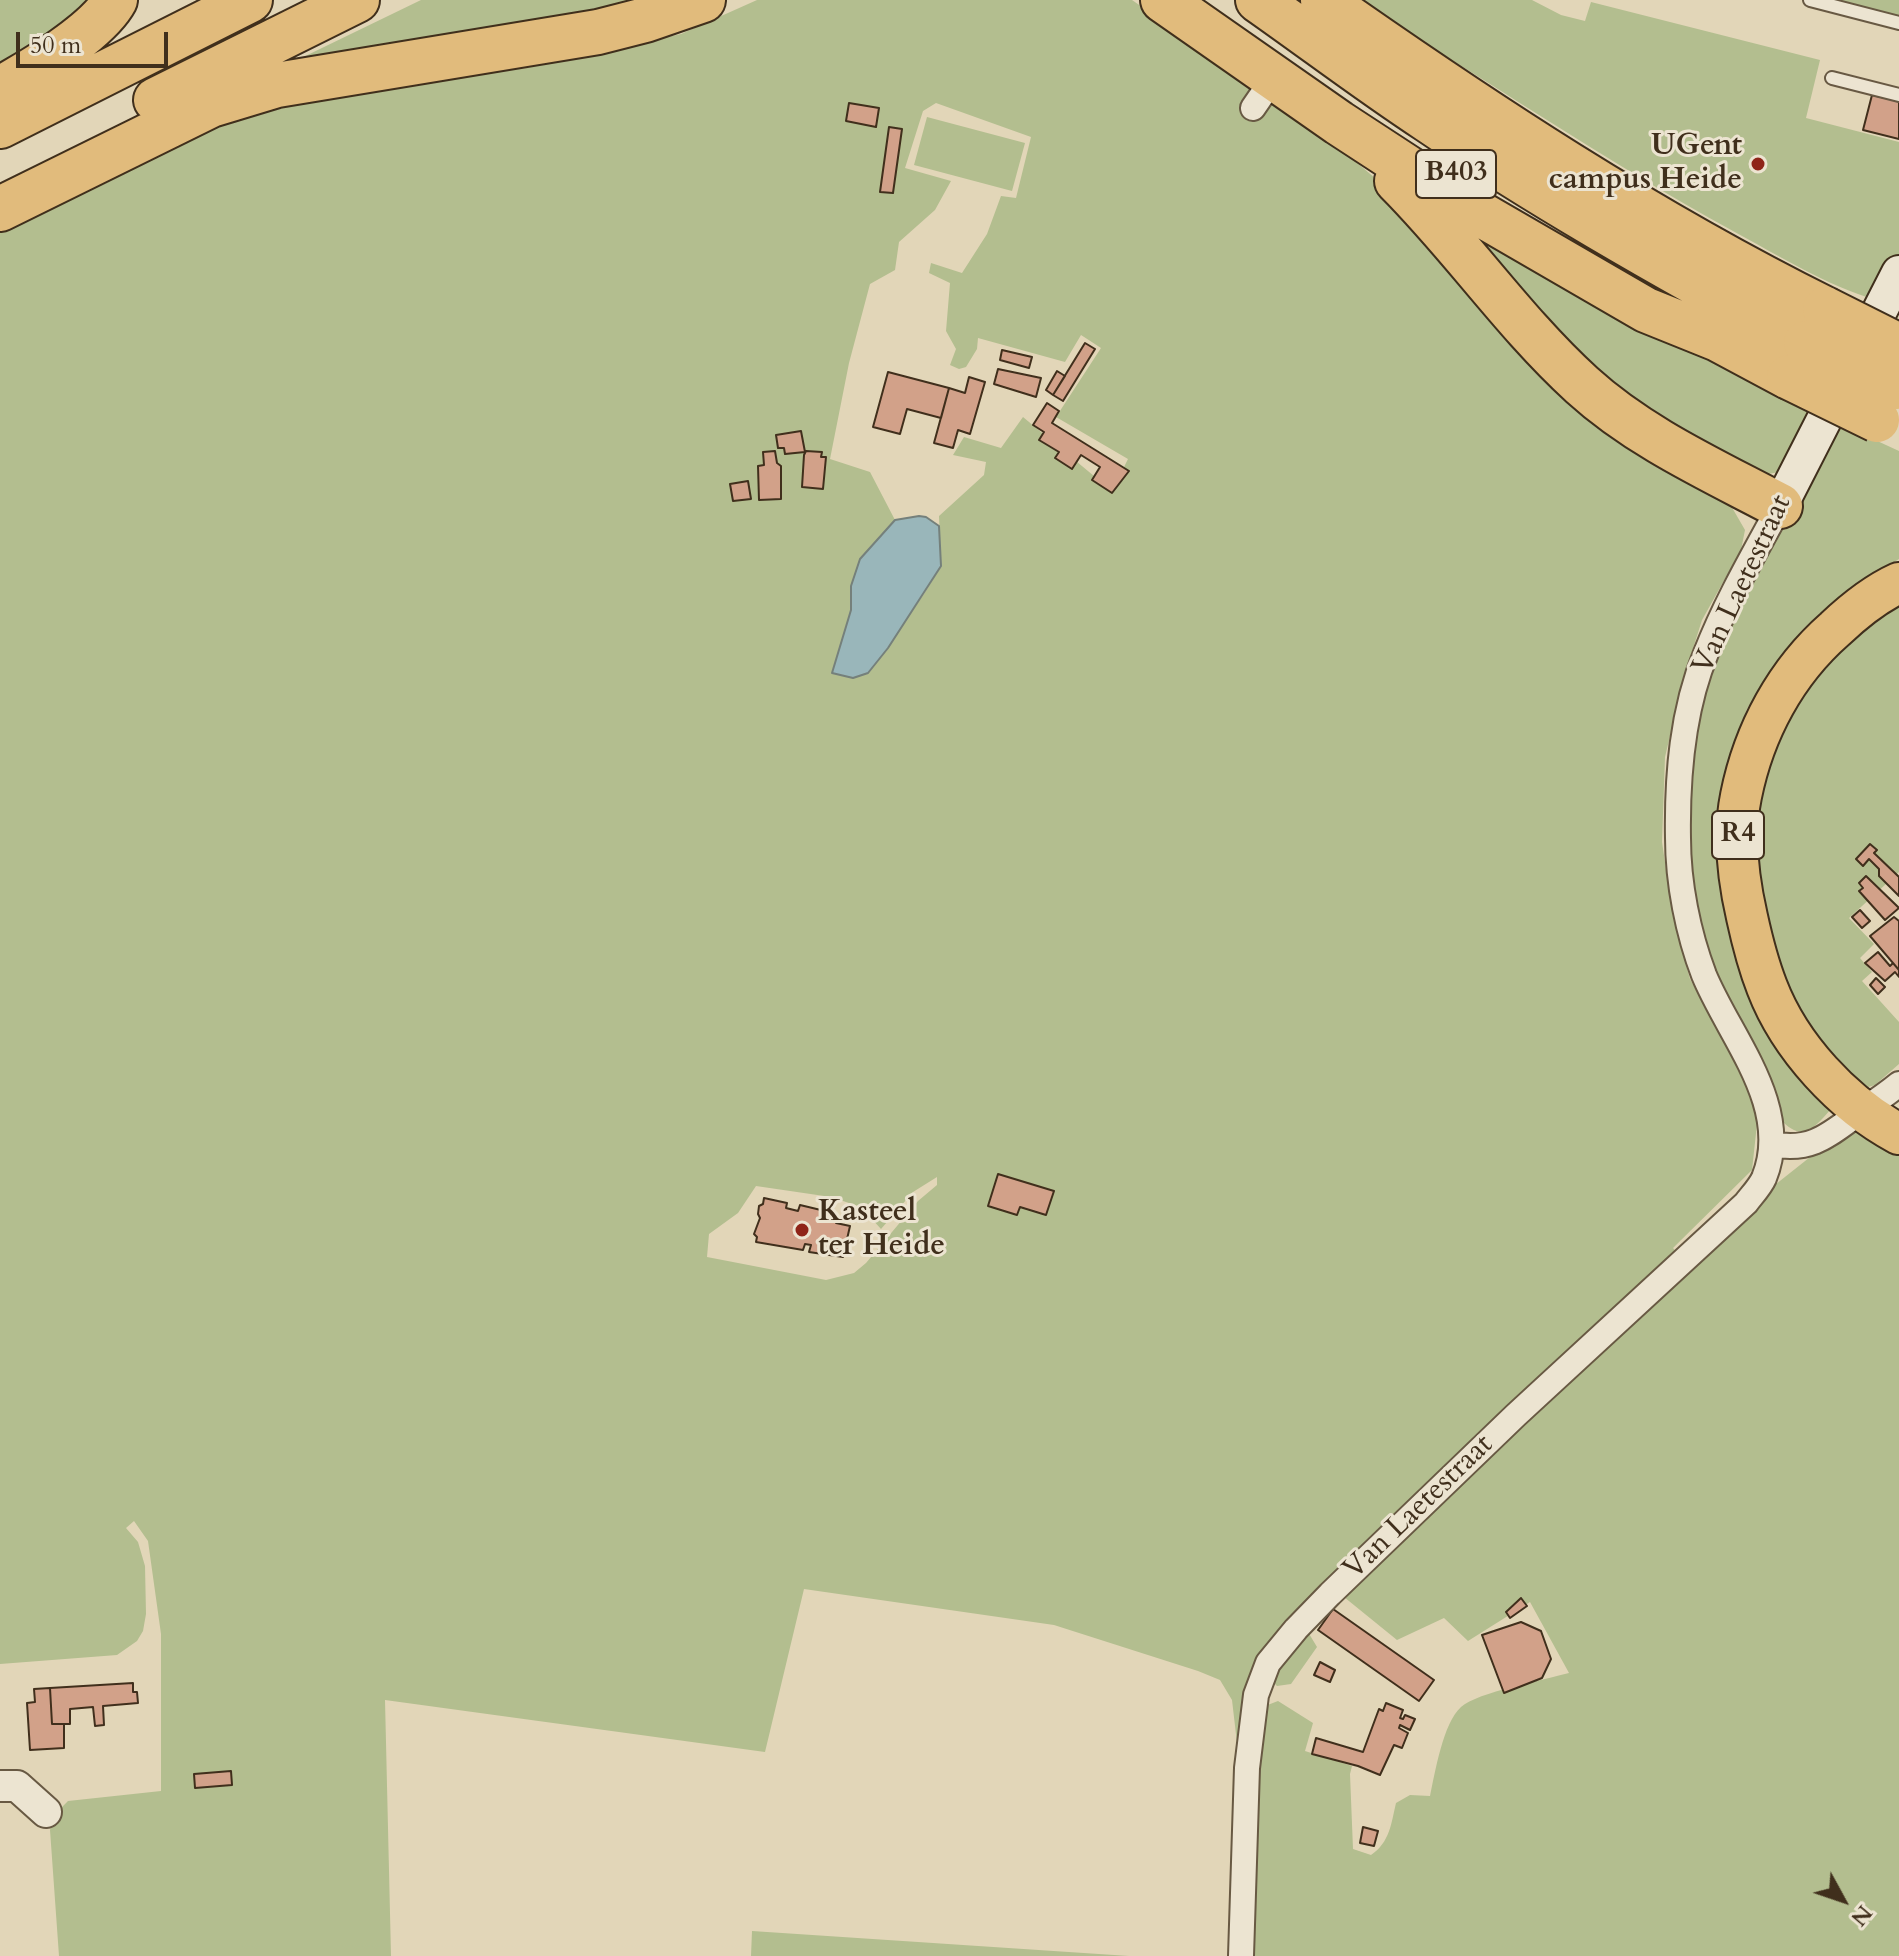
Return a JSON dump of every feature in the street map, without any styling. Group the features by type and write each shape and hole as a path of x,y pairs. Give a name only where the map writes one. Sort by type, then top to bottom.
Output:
{"highway":[{"path":"0,89 78,38 115,0"},
{"path":"0,126 250,0"},
{"path":"0,178 357,0"},
{"path":"0,209 211,105 277,85 598,32 703,0"},
{"name":"B403","path":"1163,0 1339,123 1463,204 1646,310 1722,320 1810,326 1895,389"},
{"name":"B403","path":"1200,0 1378,125 1515,212 1683,313 1722,320"},
{"name":"B403","path":"1258,0 1426,119 1519,179 1722,320"},
{"path":"1323,0 1542,149 1667,224 1895,389"},
{"name":"B403","path":"1339,123 1421,205 1533,336 1583,386 1627,420 1680,453 1780,506"},
{"path":"1810,326 1899,323"},
{"name":"R4","path":"1899,583 1854,611 1818,644 1790,677 1768,716 1751,756 1740,799 1737,843 1741,890 1753,944 1768,989 1791,1033 1812,1060 1862,1111 1899,1134"}],"main road":[{"name":"Van Laetestraat","path":"1780,506 1899,273"}],"street":[{"name":"Van Laetestraat","path":"1241,1956 1247,1768 1256,1695 1268,1663 1304,1620 1516,1415 1746,1203 1763,1179 1772,1144 1771,1123 1764,1098 1705,976 1693,942 1682,885 1678,841 1682,755 1700,669 1728,606 1780,506"},
{"path":"1772,1144 1789,1148 1805,1146 1828,1137 1899,1084"},
{"path":"0,1786 17,1786 46,1812"}],"lane":[{"path":"1810,0 1899,23"},
{"path":"1832,78 1899,95"}],"green space":[{"path":"0,0 91,0 62,35 0,67"},
{"path":"421,0 661,0 291,63"},
{"path":"757,0 1132,0 1314,126 1376,179 1536,371 1575,402 1730,504 1745,530 1741,550 1702,620 1684,677 1665,757 1662,842 1673,917 1690,979 1739,1066 1758,1115 1752,1170 1673,1248 1688,1265 1766,1192 1853,1123 1899,1148 1899,1956 1249,1956 1255,1760 1265,1706 1278,1701 1313,1723 1305,1751 1352,1766 1353,1849 1371,1855 1386,1838 1396,1803 1410,1795 1430,1796 1449,1724 1461,1707 1496,1691 1569,1673 1530,1602 1468,1641 1444,1618 1397,1640 1344,1597 1308,1632 1317,1647 1291,1684 1277,1686 1271,1680 1245,1692 1237,1743 1232,1700 1220,1680 1198,1671 1054,1625 804,1589 765,1752 385,1700 391,1956 59,1956 50,1830 56,1813 68,1801 161,1791 161,1634 148,1541 134,1521 126,1528 138,1542 145,1566 146,1614 143,1631 137,1641 117,1655 0,1664 0,219 234,104 314,86 526,68 681,34","holes":["936,103 1031,137 1016,198 1001,196 987,234 962,273 931,263 929,273 950,283 946,331 956,349 950,365 959,369 966,367 977,349 978,338 1065,362 1081,335 1101,348 1056,417 1128,459 1112,491 1023,417 1001,448 964,437 953,455 986,462 984,475 939,516 941,566 908,617 832,672 851,610 851,586 860,559 895,520 870,472 830,459 849,363 870,284 895,270 899,242 935,210 951,181 905,168 923,111","937,1177 937,1185 918,1201 854,1273 826,1280 707,1257 709,1234 738,1213 756,1186 831,1197 861,1207 881,1229 913,1192"]},
{"name":"UGent campus Heide","path":"1353,0 1532,0 1561,15 1585,21 1591,2 1820,60 1806,118 1899,142 1899,257 1876,300 1821,278 1637,176"},
{"path":"1831,0 1899,0 1899,18"},
{"path":"927,117 1025,143 1012,191 914,165"},
{"path":"1459,221 1638,322 1813,415 1779,472 1763,475 1742,472 1607,386"},
{"path":"1836,422 1899,451 1899,559 1834,601 1802,630 1771,671 1747,709 1733,745 1722,803 1832,1108 1813,1127 1801,1132 1787,1126 1779,1118 1716,976 1701,930 1690,864 1689,792 1695,732 1717,657 1747,592"},
{"path":"1899,592 1899,872 1849,918 1874,944 1860,958 1872,972 1862,981 1899,1022 1899,1064 1875,1085 1865,1088 1827,1060 1770,967 1749,803 1799,681"},
{"path":"752,1931 1129,1956 751,1956"}],"water":[{"path":"919,516 939,526 941,566 888,648 868,673 853,678 832,673 851,610 851,586 860,559 895,520"}],"building":[{"path":"1872,95 1899,101 1899,139 1863,130"},
{"path":"849,103 879,108 876,127 846,121"},
{"path":"889,127 902,129 893,193 880,192"},
{"path":"1085,343 1095,349 1063,401 1053,395"},
{"path":"1002,350 1032,357 1029,368 1000,360"},
{"path":"998,369 1041,378 1036,397 994,384"},
{"path":"1057,371 1065,376 1053,395 1046,390"},
{"path":"888,372 949,388 941,418 907,409 900,434 873,427"},
{"path":"969,377 985,382 970,434 958,430 953,448 934,443 949,388 965,393"},
{"path":"1047,403 1059,411 1052,423 1129,471 1112,493 1092,480 1100,467 1081,455 1072,469 1055,458 1059,452 1039,440 1044,432 1033,425"},
{"path":"801,431 805,452 785,454 784,448 778,448 776,435"},
{"path":"775,451 777,463 781,466 781,499 759,500 758,466 764,465 763,452"},
{"path":"806,451 822,452 821,457 826,457 823,489 802,487"},
{"path":"748,481 751,499 733,501 730,484"},
{"path":"1870,844 1877,850 1874,853 1899,877 1899,896 1879,876 1879,869 1869,859 1863,866 1856,859"},
{"path":"1866,876 1899,908 1885,920 1859,891 1863,888 1859,883"},
{"path":"1860,910 1870,921 1862,928 1852,917"},
{"path":"1894,917 1899,921 1899,970 1870,936"},
{"path":"1878,952 1890,966 1893,963 1899,970 1899,977 1895,972 1885,981 1865,963"},
{"path":"1876,978 1885,987 1878,994 1870,985"},
{"path":"998,1174 1054,1191 1046,1215 1020,1207 1017,1215 988,1206"},
{"name":"Kasteel ter Heide","path":"764,1198 787,1203 786,1208 798,1211 800,1205 825,1211 825,1214 837,1217 836,1223 850,1226 843,1257 809,1252 811,1245 805,1244 803,1250 756,1242 754,1234 760,1218 759,1206"},
{"path":"1521,1598 1527,1606 1510,1618 1506,1612"},
{"path":"1333,1609 1434,1680 1419,1701 1318,1630"},
{"path":"1521,1622 1541,1631 1551,1659 1542,1678 1504,1693 1482,1635"},
{"path":"1320,1662 1335,1670 1330,1682 1314,1675"},
{"path":"133,1683 138,1703 103,1706 104,1725 95,1726 93,1707 70,1709 70,1724 52,1724 50,1688"},
{"path":"50,1688 52,1724 64,1724 64,1748 30,1750 27,1703 35,1702 34,1689"},
{"path":"1386,1703 1403,1710 1400,1718 1403,1719 1405,1715 1415,1719 1410,1730 1400,1725 1399,1728 1408,1733 1402,1748 1394,1745 1380,1775 1312,1754 1316,1738 1363,1752 1379,1709 1383,1711"},
{"path":"231,1771 232,1785 195,1788 194,1774"},
{"path":"1363,1827 1378,1831 1374,1846 1360,1843"}],"place":[{"name":"UGent campus Heide","path":"1758,164"},
{"name":"Kasteel ter Heide","path":"802,1230"}]}
